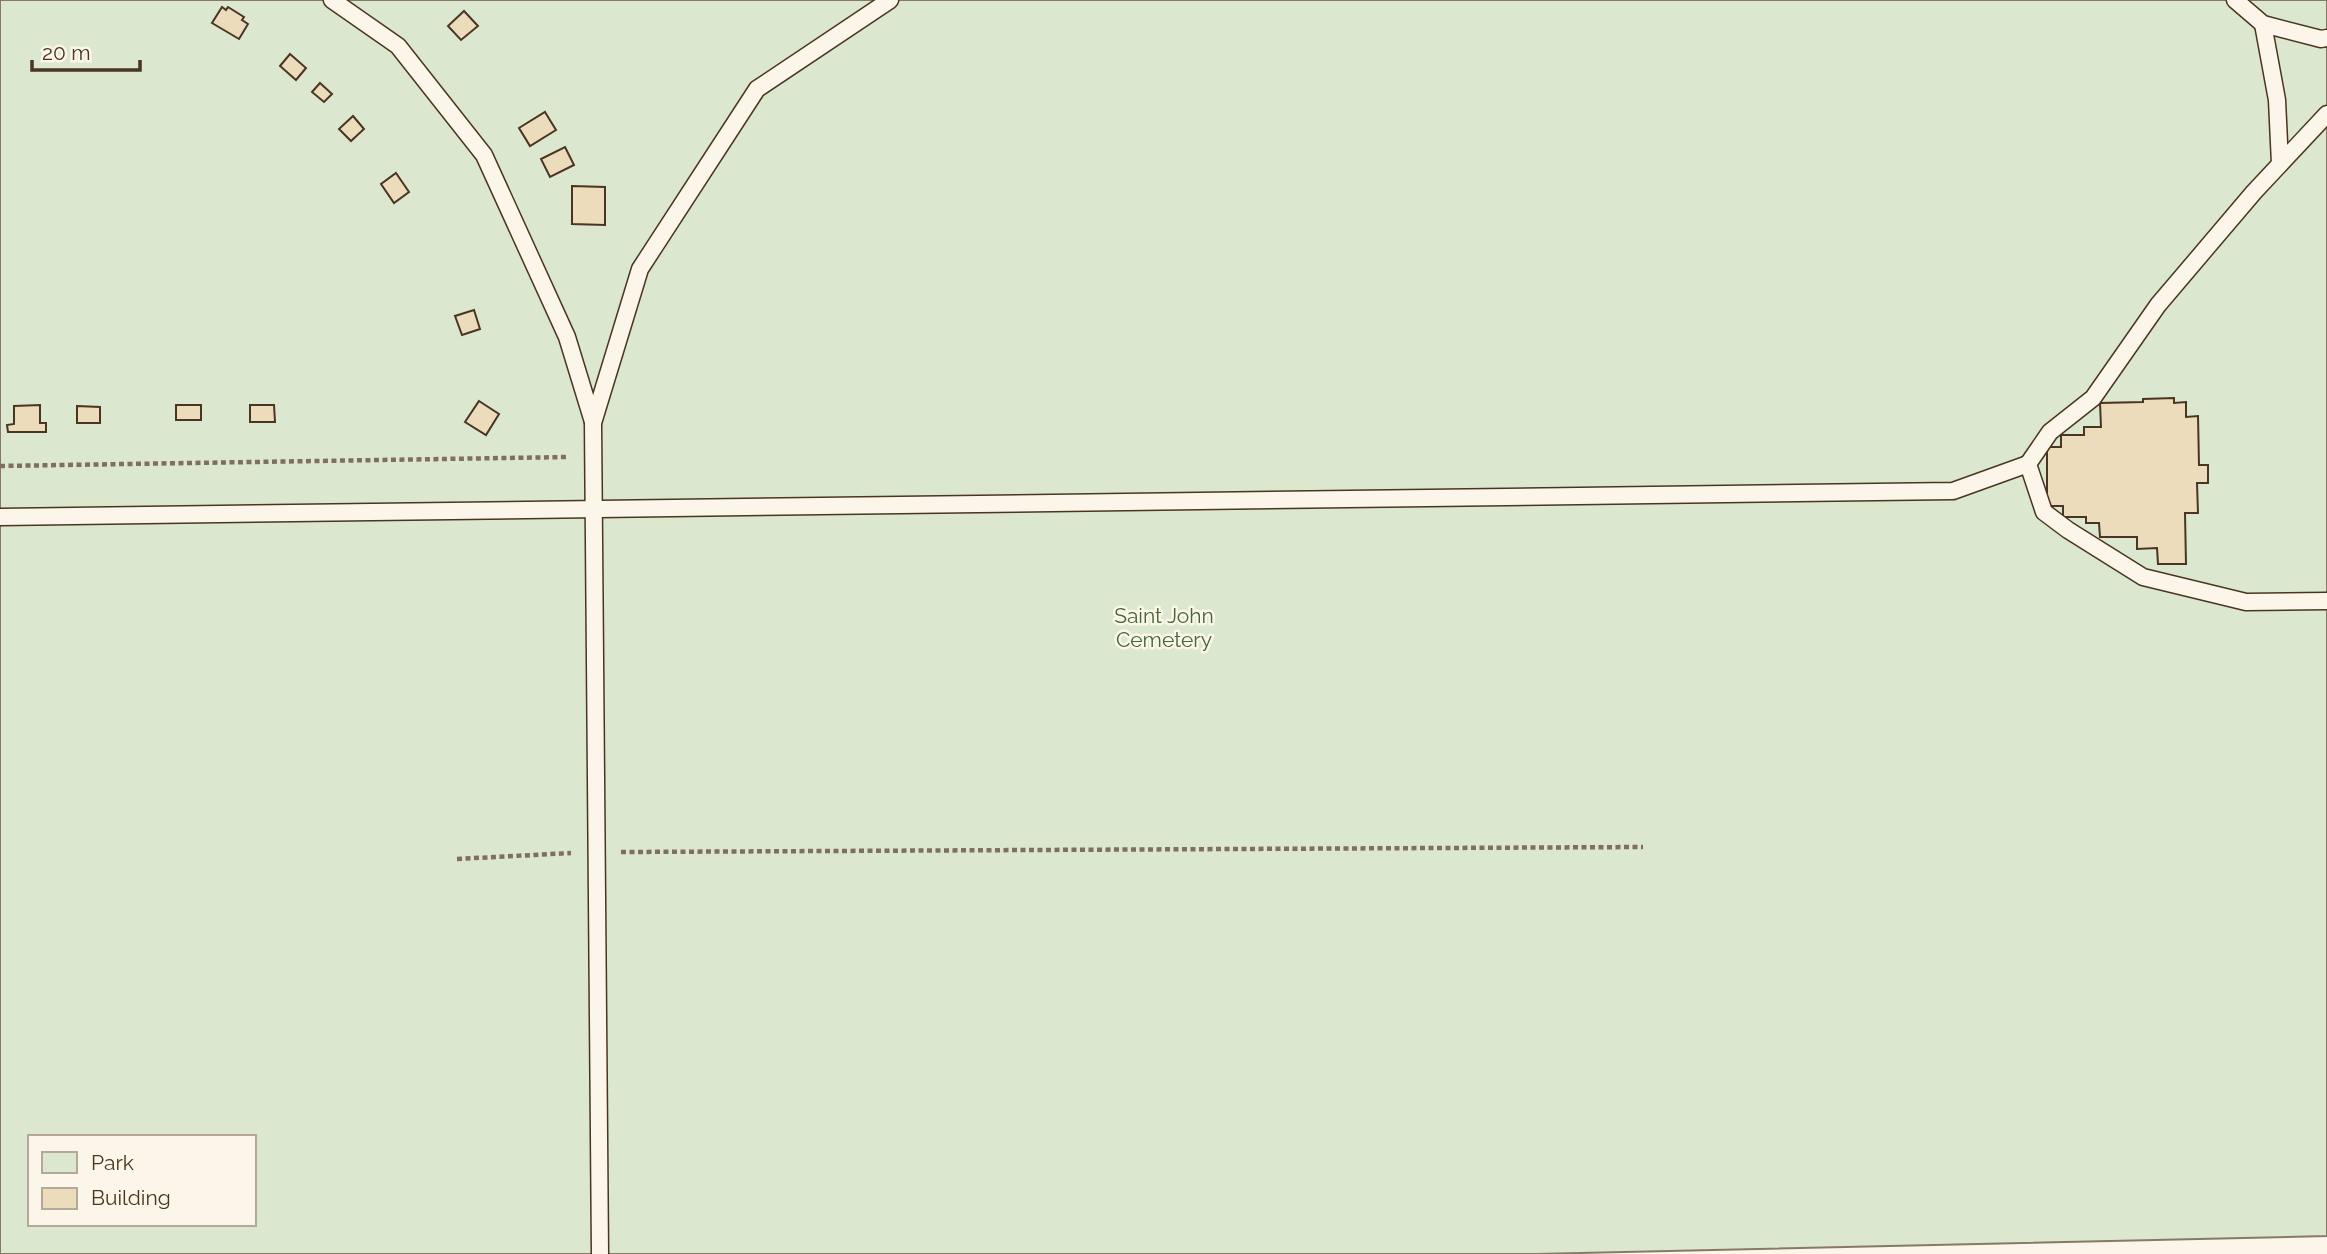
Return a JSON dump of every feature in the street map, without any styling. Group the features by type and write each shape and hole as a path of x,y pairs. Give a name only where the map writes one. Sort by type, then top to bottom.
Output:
{"lane":[{"path":"332,0 398,46 484,155 567,337 593,423 600,1254"},
{"path":"593,423 640,269 757,89 890,0"},
{"path":"2235,0 2263,23 2321,39 2327,38"},
{"path":"2263,23 2277,100 2280,164"},
{"path":"0,517 1953,491 2028,464 2050,432 2093,398 2158,305 2327,114"},
{"path":"2028,464 2044,512 2143,577 2246,602 2327,601"}],"path":[{"path":"0,466 594,457"},
{"path":"457,859 597,852 1643,847"}],"green space":[{"name":"Saint John Cemetery","path":"0,0 2327,0 2327,1236 1536,1254 0,1254"}],"building":[{"path":"222,7 226,10 228,7 244,17 242,20 248,24 239,39 212,23"},
{"path":"464,11 478,26 461,40 448,26"},
{"path":"290,54 306,68 296,80 280,66"},
{"path":"320,83 332,94 324,102 312,92"},
{"path":"545,112 556,130 530,146 519,128"},
{"path":"353,116 364,129 351,141 339,129"},
{"path":"565,147 574,165 550,177 541,159"},
{"path":"396,173 409,192 394,203 381,184"},
{"path":"572,186 605,187 605,225 572,224"},
{"path":"474,310 480,329 462,335 455,316"},
{"path":"2174,398 2174,403 2186,402 2186,417 2198,416 2199,465 2208,465 2208,483 2197,483 2198,513 2185,513 2186,564 2158,564 2157,548 2137,549 2137,537 2100,537 2099,523 2086,523 2086,517 2063,517 2063,506 2047,506 2047,447 2061,447 2061,435 2084,435 2084,427 2101,427 2100,403"},
{"path":"479,401 499,414 486,435 465,422"},
{"path":"40,405 40,423 46,423 46,432 8,432 7,425 14,424 14,406"},
{"path":"176,405 201,405 201,420 176,420"},
{"path":"250,405 274,405 275,422 250,422"},
{"path":"77,406 100,407 100,423 77,423"}]}
